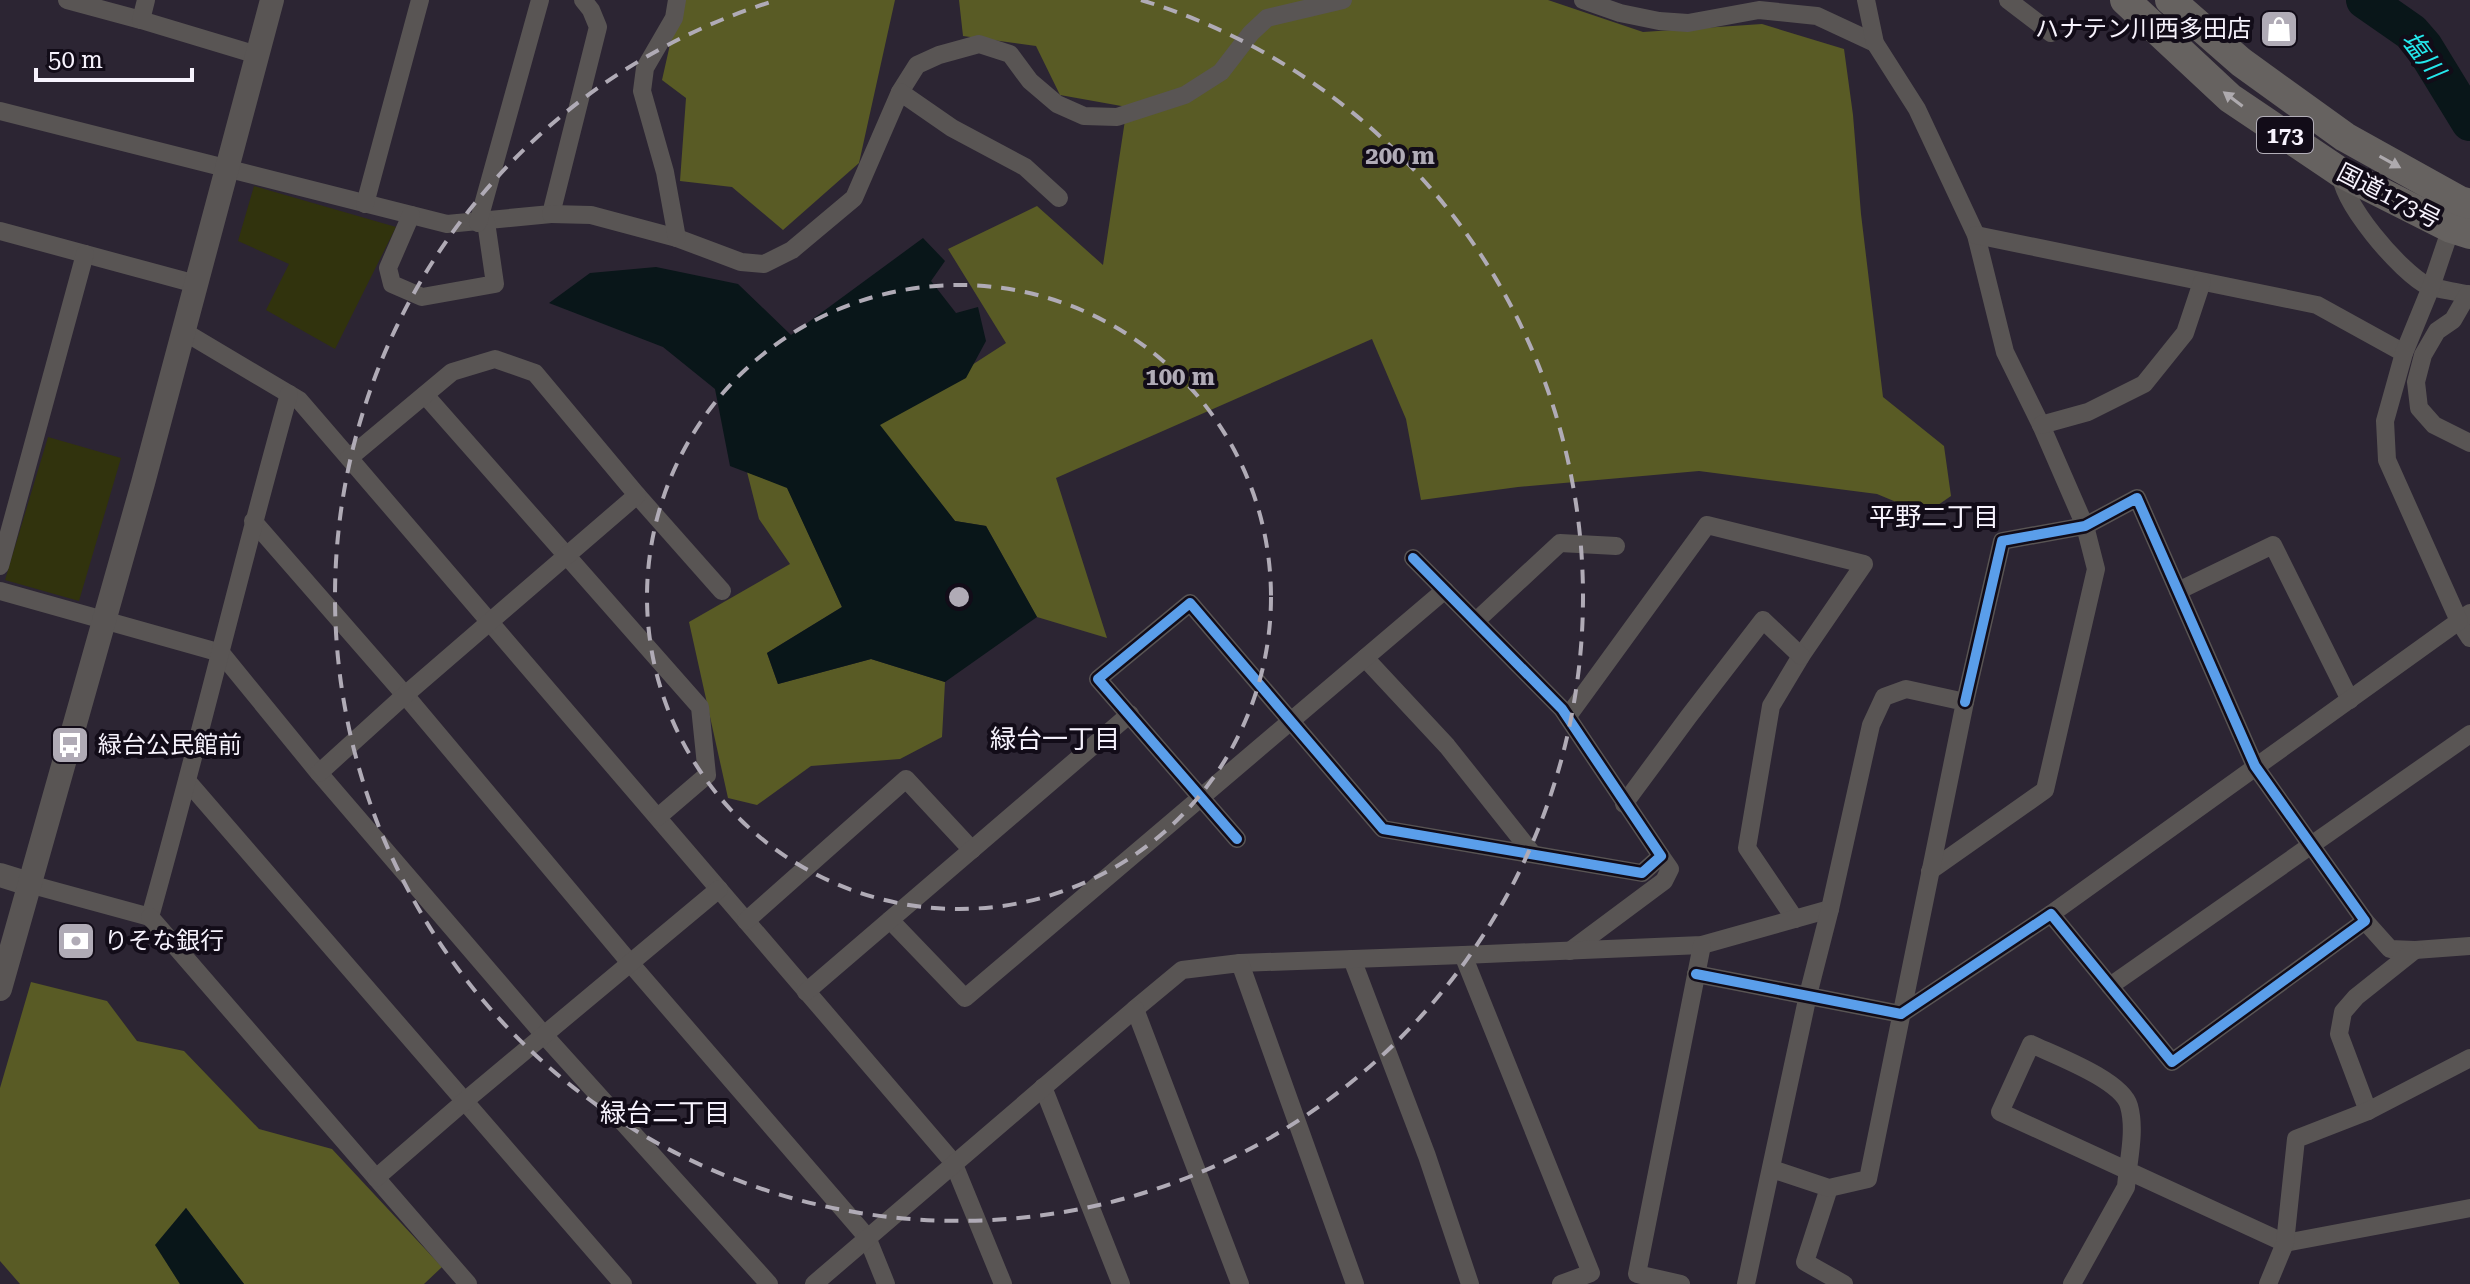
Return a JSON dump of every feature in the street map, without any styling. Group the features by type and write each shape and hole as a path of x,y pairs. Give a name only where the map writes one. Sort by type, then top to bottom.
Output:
{"highway":[{"name":"国道173号","path":"2125,0 2230,98 2340,172 2463,217"},
{"name":"国道173号","path":"2170,0 2241,62 2463,217"}],"street":[{"path":"67,0 257,55"},
{"path":"141,20 146,0"},
{"path":"0,989 105,620 272,0"},
{"path":"365,204 420,0"},
{"path":"411,215 388,268 392,284 422,297 495,284 482,222 540,0"},
{"path":"551,214 598,27 583,0"},
{"path":"677,0 674,18 645,68 642,91 665,172 677,238"},
{"path":"0,111 447,224 551,214 591,215 677,238 741,262 764,264 792,250 854,198 900,92 917,65 939,55 979,44 1010,54 1030,81 1057,104 1084,116 1117,117 1185,95 1221,72 1251,33 1267,18 1343,0"},
{"path":"1583,0 1620,13 1688,23 1759,10 1817,16 1875,43"},
{"path":"2008,0 2051,33"},
{"path":"1869,2 1875,43 1917,109 1976,235 2005,352 2085,526 2096,569 2045,790 1930,871"},
{"path":"900,92 952,128 1025,167 1059,198"},
{"path":"2345,137 2339,180 2353,209 2409,275 2431,287 2469,295 2453,320 2437,331 2423,355 2416,382 2419,408 2434,425 2470,443"},
{"path":"2463,217 2404,353 2385,421 2387,460 2401,496 2464,617 2470,638"},
{"path":"0,231 196,284"},
{"path":"1976,235 2317,305 2404,353"},
{"path":"0,566 85,254"},
{"path":"2041,425 2088,412 2144,384 2185,333 2202,282"},
{"path":"183,331 299,400 658,817 953,1162 1003,1284"},
{"path":"349,458 452,372 495,359 535,373 722,591"},
{"path":"150,917 289,394"},
{"path":"425,395 700,707 707,775 658,817"},
{"path":"319,773 637,495"},
{"path":"1772,1169 1829,1188 1868,1179 1965,702 2002,541 2085,526 2137,498 2256,767 2365,921 2390,949 2470,946"},
{"path":"253,521 867,1237 886,1284"},
{"path":"1568,716 1707,525 1864,564 1771,706 1747,848 1795,919"},
{"path":"1476,621 1560,543 1616,546"},
{"path":"2178,591 2273,545 2350,700"},
{"path":"1413,558 1568,716 1670,869 1664,881 1570,951"},
{"path":"890,920 965,998 1445,590"},
{"path":"0,591 221,653 319,773 544,1035 769,1284"},
{"path":"1237,839 1098,679 1190,603 1383,829 1642,873 1661,856"},
{"path":"1696,974 1901,1014 2051,914 2464,617"},
{"path":"1624,804 1763,620 1801,656"},
{"path":"1365,658 1447,746 1532,853"},
{"path":"1746,1284 1808,995 1871,725 1884,697 1906,689 1965,702"},
{"path":"806,992 1130,714"},
{"path":"2110,986 2470,734"},
{"path":"746,921 906,779 972,850"},
{"path":"188,782 623,1284"},
{"path":"0,875 150,917 468,1284"},
{"path":"376,1178 719,889"},
{"path":"814,1284 953,1162 1182,970 1240,963 1702,945 1830,909"},
{"path":"2051,914 2172,1062 2365,921"},
{"path":"1681,1284 1637,1274 1702,945"},
{"path":"2368,1111 2339,1034 2343,1012 2356,997 2415,950"},
{"path":"1463,955 1593,1278 1561,1284"},
{"path":"1352,959 1427,1156 1470,1284"},
{"path":"1240,963 1355,1284"},
{"path":"1135,1009 1240,1284"},
{"path":"2072,1284 2126,1187 2127,1171 2131,1135 2129,1103 2105,1079 2031,1044 2000,1112 2127,1171 2285,1243 2470,1208"},
{"path":"2268,1284 2285,1243 2296,1139 2368,1111 2470,1058"},
{"path":"1043,1087 1121,1284"},
{"path":"1829,1188 1805,1262 1844,1284"}],"green space":[{"path":"254,186 396,227 335,349 266,310 289,264 238,241"},
{"path":"48,437 121,458 79,601 5,580"}],"shaded area":[{"path":"680,0 895,0 859,163 783,230 732,187 680,181 686,98 662,80"},
{"path":"959,0 1548,0 1643,32 1762,24 1844,49 1883,397 1944,446 1951,496 1925,514 1877,494 1699,471 1518,487 1421,500 1406,419 1372,339 1056,478 1107,638 1037,617 986,526 955,521 879,425 1006,343 948,249 1037,206 1103,265 1127,107 1060,95 1036,46 963,36"},
{"path":"923,238 945,261 931,281 956,313 978,307 986,341 966,378 880,425 955,521 986,526 1037,617 945,682 871,659 778,684 767,653 842,607 787,488 730,466 715,389 663,347 549,303 590,273 656,267 738,284 791,335"},
{"path":"747,472 787,487 842,607 767,653 778,684 871,659 945,682 942,737 900,759 811,766 757,805 728,798 689,622 790,564 759,519"},
{"path":"31,982 107,1001 137,1041 184,1051 259,1129 332,1149 442,1267 424,1284 244,1284 186,1208 156,1245 180,1284 20,1284 0,1261 0,1088"},
{"path":"186,1208 244,1284 180,1284 155,1245"}],"waterway":[{"name":"塩川","path":"2365,0 2411,32 2424,47 2470,122"}],"cycle path":[{"path":"1696,974 1901,1014 2051,914 2172,1062 2365,921 2255,766 2137,498 2085,526 2002,541 1965,702"},
{"path":"1237,839 1098,679 1190,603 1383,829 1642,873 1661,856 1562,709 1413,558"}],"place":[{"name":"ハナテン川西多田店","path":"2279,29"},
{"name":"緑台公民館前","path":"70,745"},
{"name":"りそな銀行","path":"76,941"}],"district":[{"name":"平野二丁目","path":"1934,517"},
{"name":"緑台一丁目","path":"1055,739"},
{"name":"緑台二丁目","path":"665,1113"}]}
